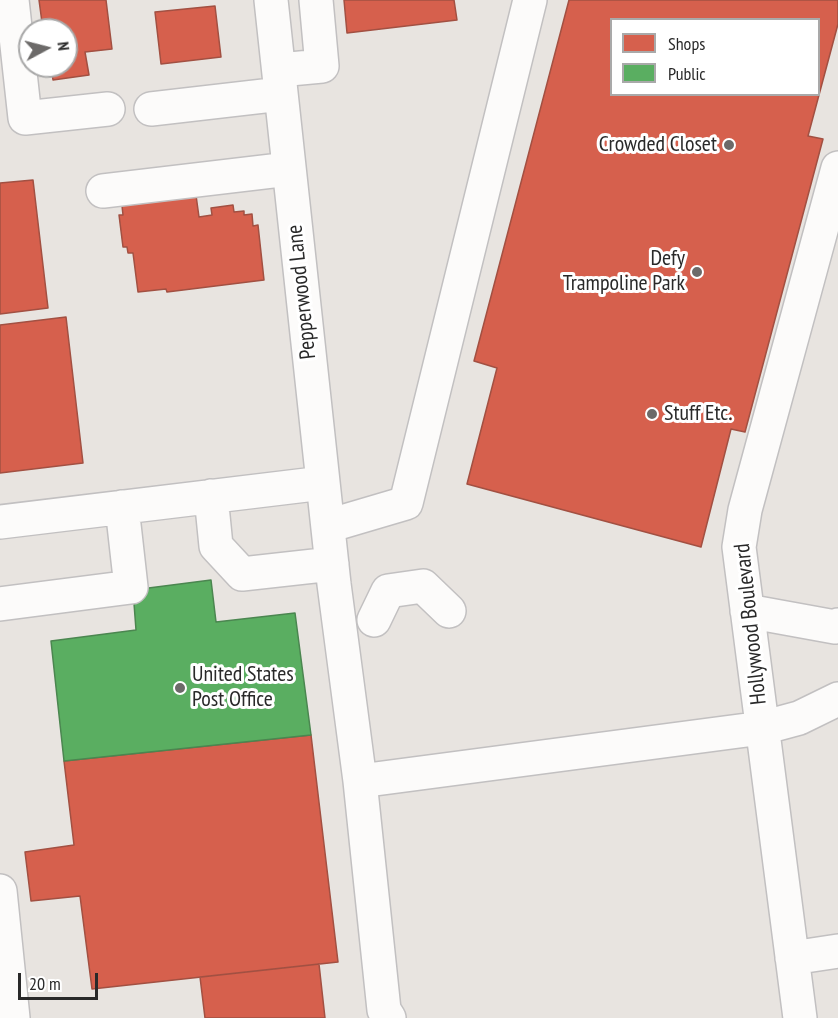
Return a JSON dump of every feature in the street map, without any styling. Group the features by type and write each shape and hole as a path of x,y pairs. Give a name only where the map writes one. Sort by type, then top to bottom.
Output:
{"street":[{"path":"12,0 25,118 108,109"},
{"name":"Pepperwood Lane","path":"271,0 333,574 360,781 384,1010 389,1018"},
{"path":"151,109 280,82 322,66 316,0"},
{"path":"328,526 406,503 530,0"},
{"name":"Hollywood Boulevard","path":"800,1018 739,547 745,510 838,168"},
{"path":"103,191 289,169"},
{"path":"0,522 323,483"},
{"path":"211,496 216,546 242,574 333,574"},
{"path":"0,604 131,587 122,507"},
{"path":"374,620 388,591 423,586 449,612"},
{"path":"747,611 838,626"},
{"path":"360,781 762,728 799,718 838,699"},
{"path":"0,891 13,1018"},
{"path":"792,958 838,951"}],"building: Shops":[{"path":"39,0 106,0 112,49 85,52 89,75 78,77 78,18 41,18"},
{"path":"344,0 454,0 457,20 347,33"},
{"path":"569,0 838,0 838,24 820,91 820,18 610,18 610,96 819,96 808,136 823,139 745,432 731,429 701,547 467,484 497,368 474,361"},
{"path":"215,6 221,57 161,64 155,12"},
{"path":"33,180 48,308 0,314 0,183"},
{"path":"195,188 199,217 212,215 211,208 233,205 234,212 244,211 244,215 252,214 253,226 258,225 264,280 167,292 166,289 138,292 133,253 128,253 127,247 123,247 119,215 123,215 121,197"},
{"path":"66,317 83,463 0,473 0,325"},
{"path":"311,735 338,962 92,989 80,896 31,901 25,852 74,845 64,761"},
{"path":"319,964 325,1018 205,1018 200,977"}],"building: Public":[{"name":"United States Post Office","path":"211,580 216,622 295,613 311,735 64,761 51,641 136,630 133,590"}],"place":[{"name":"Crowded Closet","path":"729,145"},
{"name":"Defy Trampoline Park","path":"697,272"},
{"name":"Stuff Etc.","path":"652,414"},
{"name":"United States Post Office","path":"180,688"}]}
